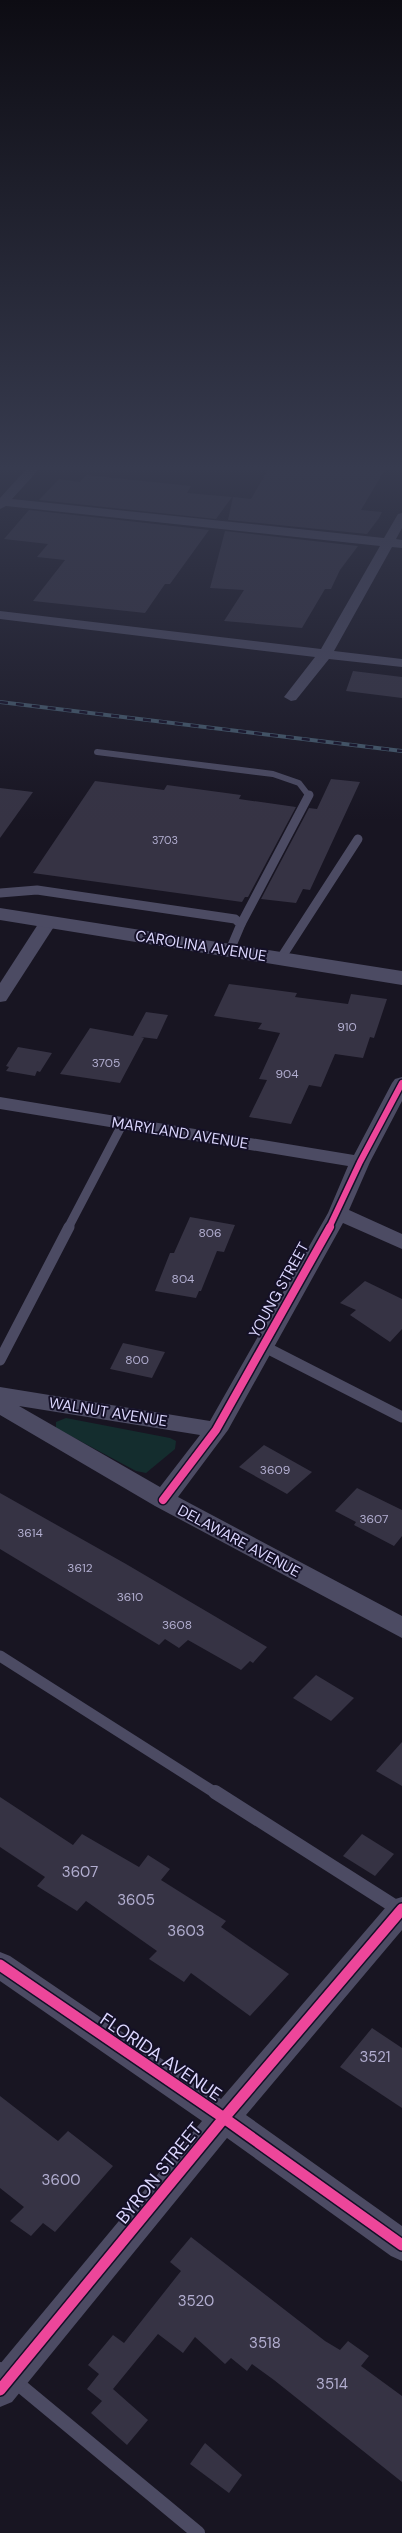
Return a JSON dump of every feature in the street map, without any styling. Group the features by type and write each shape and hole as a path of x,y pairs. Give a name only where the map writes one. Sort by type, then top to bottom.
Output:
{"street":[{"path":"291,698 326,653 365,584"},
{"path":"0,615 402,662"},
{"name":"CAROLINA AVENUE","path":"0,914 402,978"},
{"path":"0,998 48,922"},
{"name":"YOUNG STREET","path":"163,1500 216,1430 338,1213 360,1162 400,1087"},
{"name":"MARYLAND AVENUE","path":"0,1103 360,1162"},
{"path":"338,1213 402,1242"},
{"name":"WALNUT AVENUE","path":"0,1395 216,1430"},
{"name":"DELAWARE AVENUE","path":"0,1405 163,1500 402,1628"},
{"name":"BYRON STREET","path":"3,2379 402,1910"},
{"name":"FLORIDA AVENUE","path":"0,1965 224,2118 402,2245"}],"lane":[{"path":"97,752 274,774 295,779 306,787 309,796 241,924 230,950"},
{"path":"281,958 358,839"},
{"path":"0,893 36,890 235,919 241,924"},
{"path":"0,1360 123,1123"},
{"path":"263,1346 402,1416"},
{"path":"0,1656 402,1910"},
{"path":"3,2379 198,2533"}],"green space":[{"path":"66,1418 170,1438 176,1441 175,1449 146,1473 136,1471 56,1428 56,1422"}],"building":[{"path":"46,584 165,584 145,613 33,601"},
{"path":"211,584 333,584 331,589 325,589 302,628 224,621 244,590 210,588"},
{"path":"353,671 402,677 402,698 346,691"},
{"path":"331,779 360,782 310,890 303,889 296,903 261,899 309,808 317,809"},
{"path":"95,781 164,790 167,785 241,795 239,799 296,807 248,897 245,897 242,902 33,873"},
{"path":"0,788 33,792 0,838"},
{"path":"229,984 297,993 295,997 348,1004 351,994 387,999 374,1038 370,1037 363,1058 335,1054 321,1087 309,1085 291,1124 249,1117 267,1080 259,1079 280,1033 258,1029 262,1023 214,1016"},
{"path":"146,1012 168,1015 157,1039 141,1037 144,1038 120,1083 60,1074 90,1028 133,1036"},
{"path":"18,1047 52,1053 40,1072 37,1071 35,1076 6,1071 9,1067 6,1066"},
{"path":"190,1217 235,1225 224,1252 217,1251 201,1291 199,1291 196,1298 155,1291 170,1253 174,1253"},
{"path":"365,1281 402,1299 402,1329 390,1342 350,1315 356,1310 340,1303"},
{"path":"123,1343 165,1352 152,1378 110,1369"},
{"path":"264,1445 312,1472 287,1494 239,1467"},
{"path":"357,1488 402,1510 402,1536 394,1546 354,1525 356,1522 335,1511"},
{"path":"0,1493 267,1647 253,1663 250,1661 241,1670 188,1640 179,1648 165,1639 159,1645 0,1549"},
{"path":"316,1675 354,1698 331,1721 293,1698"},
{"path":"402,1742 402,1786 376,1771"},
{"path":"0,1797 73,1845 82,1834 139,1867 148,1855 170,1869 161,1880 226,1921 221,1927 289,1974 250,2016 191,1973 184,1982 149,1959 157,1951 86,1901 77,1911 37,1886 45,1877 0,1847"},
{"path":"362,1834 394,1854 375,1876 343,1856"},
{"path":"372,2028 402,2048 402,2108 340,2067"},
{"path":"0,2096 58,2141 68,2131 113,2166 55,2232 43,2223 31,2236 10,2221 24,2207 0,2188"},
{"path":"191,2237 325,2341 340,2350 348,2341 369,2356 361,2366 402,2396 402,2482 252,2364 247,2371 231,2358 225,2364 195,2337 183,2353 158,2334 113,2389 148,2420 127,2445 91,2413 102,2401 87,2389 99,2374 88,2365 113,2335 124,2343 181,2271 170,2262"},
{"path":"205,2443 242,2475 229,2493 190,2464"}],"railway":[{"path":"0,702 402,751"}],"cycle path":[{"path":"163,1500 216,1430 338,1213 360,1162 402,1083"},
{"path":"0,2390 224,2118 402,1909"},
{"path":"0,1965 224,2118 402,2245"}]}
